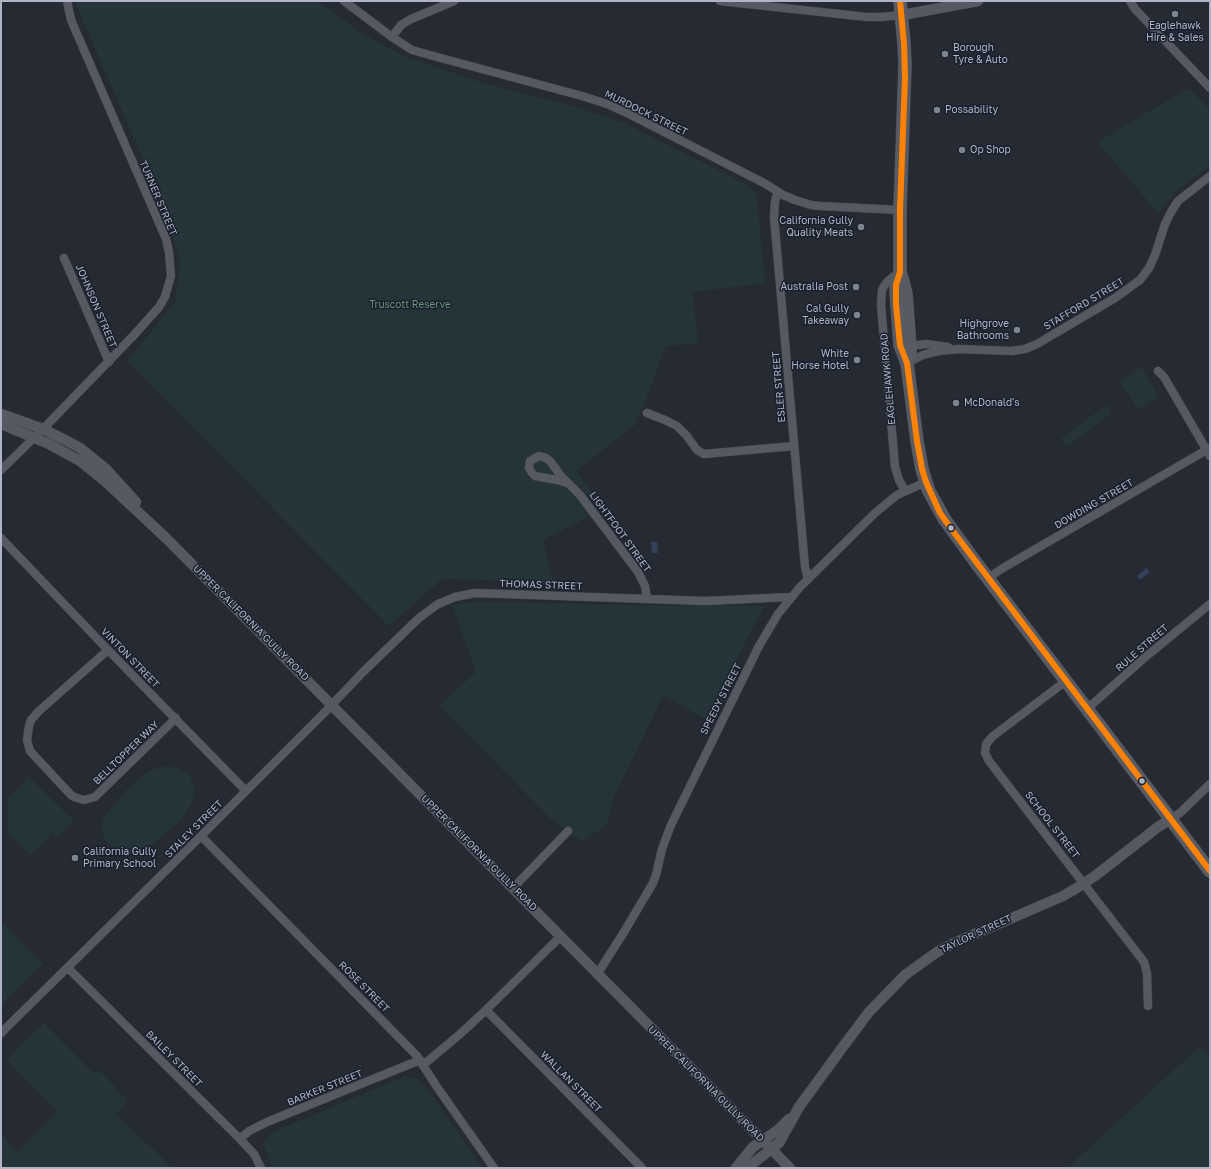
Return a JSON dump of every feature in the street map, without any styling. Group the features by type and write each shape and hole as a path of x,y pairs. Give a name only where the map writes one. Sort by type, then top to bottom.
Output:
{"main road":[{"name":"EAGLEHAWK ROAD","path":"900,1 904,44 905,78 900,210 900,272 905,290 906,354 917,441 922,470 926,482 932,497 945,520 1210,871"}],"street":[{"name":"TURNER STREET","path":"1,470 109,362 159,307 165,297 171,276 169,252 163,233 71,20 67,1"},
{"name":"MURDOCK STREET","path":"344,1 392,37 419,52 607,104 795,200 811,205 900,210"},
{"path":"392,37 401,25 410,18 454,1"},
{"path":"720,1 787,4 875,17 902,15 978,1"},
{"path":"1123,1 1135,9"},
{"path":"1130,1 1135,9 1210,88"},
{"name":"STAFFORD STREET","path":"906,354 929,344 959,349 1021,350 1048,338 1126,291 1140,280 1149,268 1165,224 1178,201 1210,176"},
{"name":"ESLER STREET","path":"778,192 775,202 774,217 805,567 808,579"},
{"name":"JOHNSON STREET","path":"64,258 109,362"},
{"name":"EAGLEHAWK ROAD","path":"900,272 884,286 882,305 895,467 899,480 905,491"},
{"name":"STAFFORD STREET","path":"906,354 918,357 931,353 959,349"},
{"path":"1158,371 1164,377 1209,451"},
{"name":"UPPER CALIFORNIA GULLY ROAD","path":"1,414 43,429 80,448 106,469 122,485 167,539"},
{"path":"647,414 666,420 677,426 687,436 697,450 704,454 794,446"},
{"name":"UPPER CALIFORNIA GULLY ROAD","path":"1,424 66,452 93,470 167,539 790,1168"},
{"name":"DOWDING STREET","path":"988,578 1209,451"},
{"name":"LIGHTFOOT STREET","path":"567,483 532,474 529,468 530,461 539,456 546,458 567,483 580,495 632,564 645,586 647,599"},
{"name":"SPEEDY STREET","path":"598,973 653,882 666,838 682,800 763,639 778,614 808,579 886,503 905,491 926,482"},
{"name":"VINTON STREET","path":"1,538 246,791"},
{"name":"THOMAS STREET","path":"332,705 363,672 419,618 438,604 455,597 475,593 718,601 791,597"},
{"name":"RULE STREET","path":"1087,709 1143,659 1210,604"},
{"name":"BELLTOPPER WAY","path":"108,650 39,711 31,720 29,726 26,740 30,751 71,795 84,800 94,797 176,718"},
{"name":"SCHOOL STREET","path":"1066,681 994,736 986,744 985,753 990,762 1144,962 1147,980 1148,1006"},
{"name":"STALEY STREET","path":"1,1033 332,705"},
{"path":"1171,819 1180,813 1210,784"},
{"name":"TAYLOR STREET","path":"736,1168 753,1147 781,1127 799,1107 869,1012 905,975 937,952 954,943 1063,896 1084,884 1154,830 1171,819"},
{"path":"513,888 568,831"},
{"name":"ROSE STREET","path":"201,836 422,1063 437,1087 494,1168"},
{"name":"BARKER STREET","path":"240,1139 249,1131 267,1122 422,1063 459,1035 561,936"},
{"name":"BAILEY STREET","path":"68,968 240,1139 254,1154 261,1168"},
{"name":"WALLAN STREET","path":"486,1010 642,1168"},
{"name":"TAYLOR STREET","path":"747,1168 772,1150 779,1143 799,1107"}],"green space":[{"name":"Truscott Reserve","path":"76,1 318,1 358,31 404,56 477,81 576,107 622,122 750,186 757,196 765,283 693,292 698,343 666,346 635,425 576,471 604,509 543,540 553,582 442,579 389,626 127,361 175,302 180,262 167,215 78,9"},
{"path":"1189,88 1210,110 1210,166 1177,190 1164,205 1159,214 1097,142"},
{"path":"1142,367 1159,397 1138,409 1119,381"},
{"path":"1107,405 1112,413 1066,447 1061,438"},
{"path":"477,601 627,605 764,606 706,719 663,696 614,797 606,826 582,841 553,821 439,706 476,672 452,605"},
{"path":"165,766 179,768 190,776 194,787 193,801 181,820 143,851 127,854 117,851 104,839 102,828 103,818 128,788 147,772"},
{"path":"29,777 74,821 58,837 53,832 30,855 8,833 8,798"},
{"path":"1,921 43,964 1,1005"},
{"path":"44,1023 94,1074 99,1070 128,1101 116,1114 173,1168 1,1168 1,1135 17,1152 58,1111 7,1060"},
{"path":"1199,1047 1204,1050 1210,1059 1210,1168 1067,1168"},
{"path":"405,1076 418,1079 424,1084 483,1168 273,1168 263,1144 271,1133"}],"water":[{"path":"651,542 657,542 658,553 652,553"},
{"path":"1146,568 1150,572 1140,580 1137,576"}],"transit line":[{"path":"900,1 904,44 905,78 900,210 900,272 896,285 896,304 900,345 907,363 917,441 926,482 940,513 955,534 1210,871"}],"place":[{"name":"Eaglehawk Hire & Sales","path":"1175,14"},
{"name":"Borough Tyre & Auto","path":"945,54"},
{"name":"Possability","path":"937,110"},
{"name":"Op Shop","path":"962,150"},
{"name":"California Gully Quality Meats","path":"861,227"},
{"name":"AustralIa Post","path":"856,287"},
{"name":"Cal Gully Takeaway","path":"857,315"},
{"name":"Highgrove Bathrooms","path":"1017,330"},
{"name":"White Horse Hotel","path":"857,360"},
{"name":"McDonald's","path":"956,403"},
{"name":"California Gully Primary School","path":"75,858"}]}
